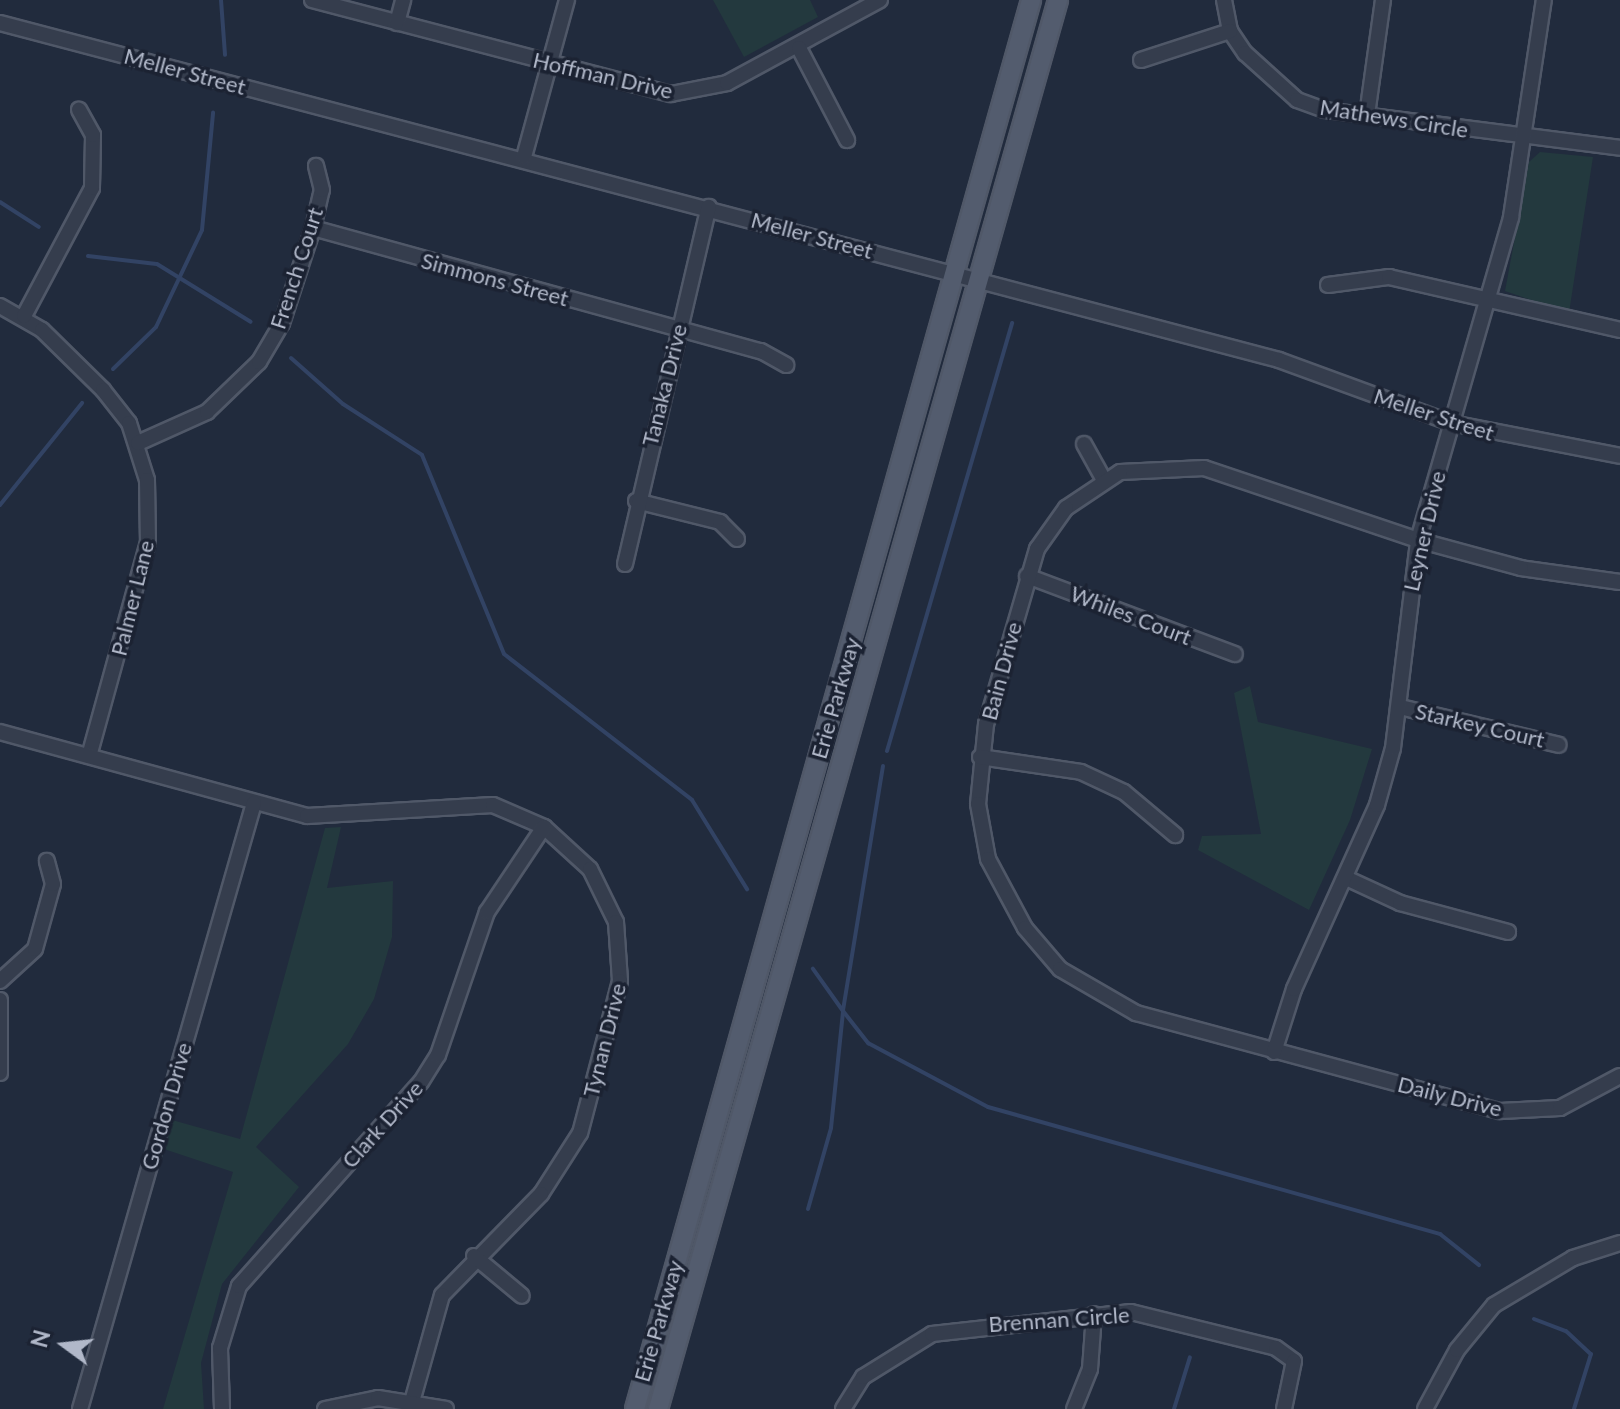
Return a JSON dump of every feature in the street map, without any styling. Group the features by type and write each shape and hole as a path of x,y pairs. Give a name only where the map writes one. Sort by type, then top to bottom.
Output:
{"main road":[{"name":"Erie Parkway","path":"635,1409 1031,0"},
{"name":"Erie Parkway","path":"658,1409 1058,0"}],"street":[{"name":"Hoffman Drive","path":"312,0 671,94 727,83 799,48 880,0"},
{"path":"397,23 403,0"},
{"path":"524,157 547,63 567,0"},
{"path":"1141,60 1230,31 1224,0"},
{"path":"1367,115 1383,0"},
{"name":"Leyner Drive","path":"1274,1052 1294,989 1377,805 1400,707 1418,540 1451,423 1490,303 1544,0"},
{"name":"Meller Street","path":"0,23 524,157 1279,360 1451,423 1620,456"},
{"name":"Mathews Circle","path":"1230,31 1297,100 1367,115 1620,148"},
{"path":"799,48 847,140"},
{"path":"24,316 92,188 93,135 79,110"},
{"name":"French Court","path":"138,443 207,412 259,362 282,323 313,228 322,190 316,166"},
{"name":"Tanaka Drive","path":"625,564 636,501 709,207"},
{"name":"Simmons Street","path":"313,228 679,328 786,365"},
{"path":"1328,285 1389,277 1490,303 1620,330"},
{"name":"Palmer Lane","path":"0,306 24,316 103,390 138,443 151,513 148,542 89,756"},
{"path":"1084,444 1103,478"},
{"name":"Bain Drive","path":"1274,1052 1136,1013 1060,969 1025,928 988,859 978,804 980,757 1027,576 1049,527 1103,478 1160,465 1204,468 1418,540"},
{"path":"636,501 720,522 737,539"},
{"path":"1418,540 1521,568 1620,582"},
{"name":"Whiles Court","path":"1027,576 1235,654"},
{"name":"Starkey Court","path":"1400,707 1559,745"},
{"name":"Tynan Drive","path":"0,732 307,816 465,802 516,812 544,827 590,869 605,895 620,981 570,1152 541,1194 474,1256 431,1320 411,1404"},
{"path":"980,757 1081,772 1124,792 1175,835"},
{"name":"Gordon Drive","path":"80,1409 254,803"},
{"name":"Clark Drive","path":"222,1409 220,1348 239,1286 421,1082 438,1055 487,912 544,827"},
{"path":"0,981 35,949 53,884 47,861"},
{"path":"1346,878 1400,903 1508,932"},
{"path":"0,1000 0,1073"},
{"name":"Daily Drive","path":"1274,1052 1500,1111 1560,1108 1620,1076"},
{"path":"1425,1409 1457,1350 1494,1305 1573,1258 1620,1243"},
{"path":"474,1256 522,1296"},
{"name":"Brennan Circle","path":"843,1409 863,1377 932,1334 1094,1314 1154,1313 1276,1348 1294,1361 1284,1409"},
{"path":"1074,1409 1090,1369 1094,1314"},
{"path":"325,1409 411,1404 446,1409"}],"green space":[{"path":"713,0 810,0 818,17 744,57"},
{"path":"1540,152 1593,157 1569,313 1505,291 1529,162"},
{"path":"1250,686 1258,722 1372,749 1350,820 1309,910 1198,850 1202,836 1261,834 1234,693"},
{"path":"341,827 327,888 393,881 392,937 374,999 348,1044 256,1147 299,1187 222,1284 201,1363 204,1409 163,1409 233,1172 161,1148 172,1120 240,1139 325,828"}],"waterway":[{"path":"221,0 225,55"},
{"path":"113,369 156,327 202,230 213,113"},
{"path":"0,202 39,227"},
{"path":"88,256 157,264 251,322"},
{"path":"887,751 1012,323"},
{"path":"291,358 343,404 422,455 504,654 692,800 747,889"},
{"path":"0,505 82,403"},
{"path":"883,766 843,1011 868,1043 988,1107 1440,1234 1479,1265"},
{"path":"808,1209 831,1128 843,1011 813,969"},
{"path":"1534,1319 1566,1331 1591,1354 1574,1409"},
{"path":"1174,1409 1190,1357"}]}
